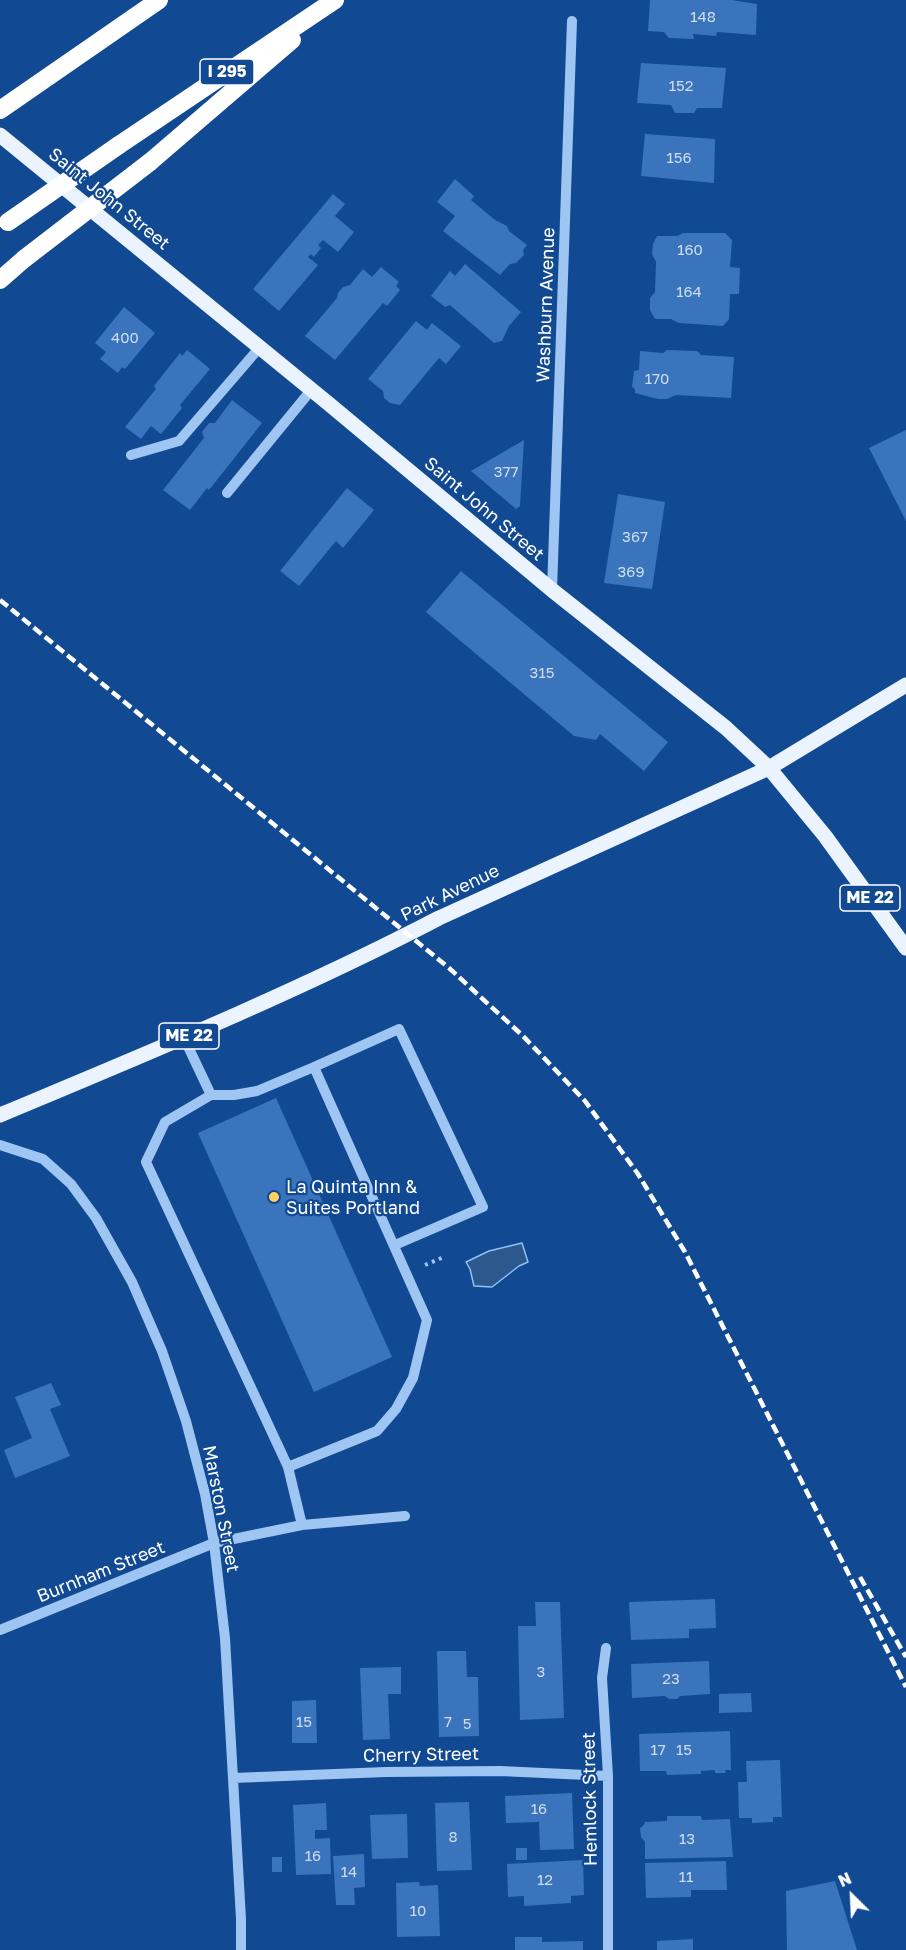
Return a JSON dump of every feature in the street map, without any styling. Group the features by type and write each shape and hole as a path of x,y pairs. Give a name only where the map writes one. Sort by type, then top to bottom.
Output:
{"highway":[{"path":"0,110 159,0"},
{"path":"0,280 150,162 337,0"},
{"name":"I 295","path":"4,225 119,145 337,0"}],"main road":[{"name":"Saint John Street","path":"0,135 312,389 552,590 726,728 769,768 834,849 906,948"},
{"name":"Park Avenue","path":"0,1115 184,1038 403,937 439,918 769,768 906,685"}],"street":[{"name":"Washburn Avenue","path":"552,590 572,21"},
{"path":"131,455 179,441 260,347"},
{"path":"227,493 312,389"},
{"path":"302,1525 288,1467 146,1162 165,1122 211,1095 234,1095 258,1091 399,1029 483,1207 395,1245"},
{"path":"184,1038 211,1095"},
{"path":"288,1467 377,1431 396,1409 413,1378 427,1320 314,1067"},
{"name":"Marston Street","path":"0,1145 43,1159 71,1184 96,1218 132,1282 162,1351 186,1421 205,1494 214,1543 225,1638 241,1950"},
{"name":"Burnham Street","path":"0,1630 214,1543 302,1525 405,1516"},
{"name":"Hemlock Street","path":"606,1648 602,1678 608,1776 609,1950"},
{"name":"Cherry Street","path":"233,1778 386,1772 500,1771 608,1776"}],"water":[{"path":"522,1243 528,1262 519,1266 492,1287 474,1286 466,1262 489,1251"}],"building":[{"path":"650,0 731,0 757,4 756,35 717,32 716,36 693,34 694,39 669,38 664,32 648,31"},
{"path":"641,63 726,68 722,108 697,108 694,113 675,113 671,105 637,103"},
{"path":"645,134 715,139 714,183 641,176"},
{"path":"455,179 474,196 471,200 495,220 507,226 509,231 527,245 523,250 524,255 516,263 510,264 500,275 443,231 455,216 437,202"},
{"path":"333,194 345,204 335,216 354,232 338,252 323,240 318,245 321,248 314,257 311,254 308,257 318,265 279,311 253,289"},
{"path":"683,233 725,233 732,240 730,267 740,268 739,294 730,294 729,319 723,326 655,319 650,310 650,298 655,292 656,262 652,254 653,244 657,236 677,236"},
{"path":"465,264 521,312 509,326 502,341 494,343 450,305 445,307 431,296 450,271 455,276"},
{"path":"381,267 399,282 396,286 400,290 387,306 383,303 335,360 305,336 337,298 343,287 350,285 363,269 372,277"},
{"path":"124,307 155,333 125,369 122,367 118,373 100,359 106,352 95,343"},
{"path":"416,321 427,330 432,323 461,346 446,364 439,358 400,405 390,403 384,398 383,391 368,379"},
{"path":"187,350 210,369 180,405 182,408 161,434 151,426 141,439 125,427 156,389 154,386 180,353 182,356"},
{"path":"667,350 697,351 701,355 734,357 731,398 676,395 667,399 658,399 635,393 632,387 634,371 639,370 640,351 663,353"},
{"path":"232,400 262,423 209,490 207,488 190,510 163,490 204,438 202,432 209,423 215,423"},
{"path":"906,430 906,521 869,448"},
{"path":"524,440 520,506 516,509 471,471"},
{"path":"347,488 374,510 343,548 336,541 299,586 280,571"},
{"path":"618,494 665,502 652,589 604,583"},
{"path":"461,571 668,742 644,771 600,734 596,740 574,736 426,612"},
{"name":"La Quinta Inn & Suites Portland","path":"276,1098 392,1357 314,1392 198,1133"},
{"path":"51,1383 61,1405 50,1409 70,1456 15,1478 4,1450 32,1438 15,1397"},
{"path":"715,1599 716,1628 689,1629 689,1638 631,1640 629,1602"},
{"path":"535,1602 560,1602 564,1718 520,1720 518,1626 536,1626"},
{"path":"437,1651 466,1651 467,1677 478,1677 479,1736 439,1737"},
{"path":"709,1661 710,1694 680,1696 677,1699 669,1699 665,1696 632,1698 631,1664"},
{"path":"401,1667 401,1694 388,1694 390,1739 363,1740 360,1668"},
{"path":"751,1693 752,1712 719,1713 719,1694"},
{"path":"316,1700 317,1743 292,1743 292,1701"},
{"path":"730,1731 731,1770 725,1770 726,1773 715,1773 715,1770 701,1771 701,1774 667,1775 666,1771 640,1771 639,1734"},
{"path":"780,1760 782,1817 773,1817 773,1822 752,1823 752,1818 739,1818 738,1782 747,1782 746,1761"},
{"path":"572,1793 574,1849 540,1850 539,1822 506,1823 505,1796"},
{"path":"469,1802 472,1870 437,1871 435,1803"},
{"path":"326,1803 327,1830 315,1830 315,1839 330,1838 331,1874 296,1875 293,1805"},
{"path":"407,1814 408,1858 372,1859 370,1815"},
{"path":"667,1816 701,1816 702,1820 730,1819 733,1857 645,1859 645,1842 641,1837 640,1828 645,1822 667,1821"},
{"path":"516,1848 527,1848 527,1860 516,1860"},
{"path":"364,1854 365,1887 354,1888 355,1905 336,1905 333,1856"},
{"path":"272,1857 282,1857 282,1872 272,1872"},
{"path":"583,1860 584,1895 571,1896 571,1903 524,1906 524,1896 508,1897 507,1864"},
{"path":"726,1861 727,1890 691,1890 691,1897 646,1898 645,1863"},
{"path":"835,1881 857,1950 787,1950 786,1891"},
{"path":"419,1882 420,1886 438,1885 440,1936 397,1937 396,1883"},
{"path":"515,1937 542,1937 542,1942 583,1941 583,1950 515,1950"},
{"path":"693,1939 693,1950 657,1950 657,1941"}],"railway":[{"path":"0,600 449,968 523,1036 585,1101 638,1174 685,1252 906,1687"},
{"path":"860,1577 906,1657"}],"place":[{"name":"La Quinta Inn & Suites Portland","path":"274,1197"}]}
